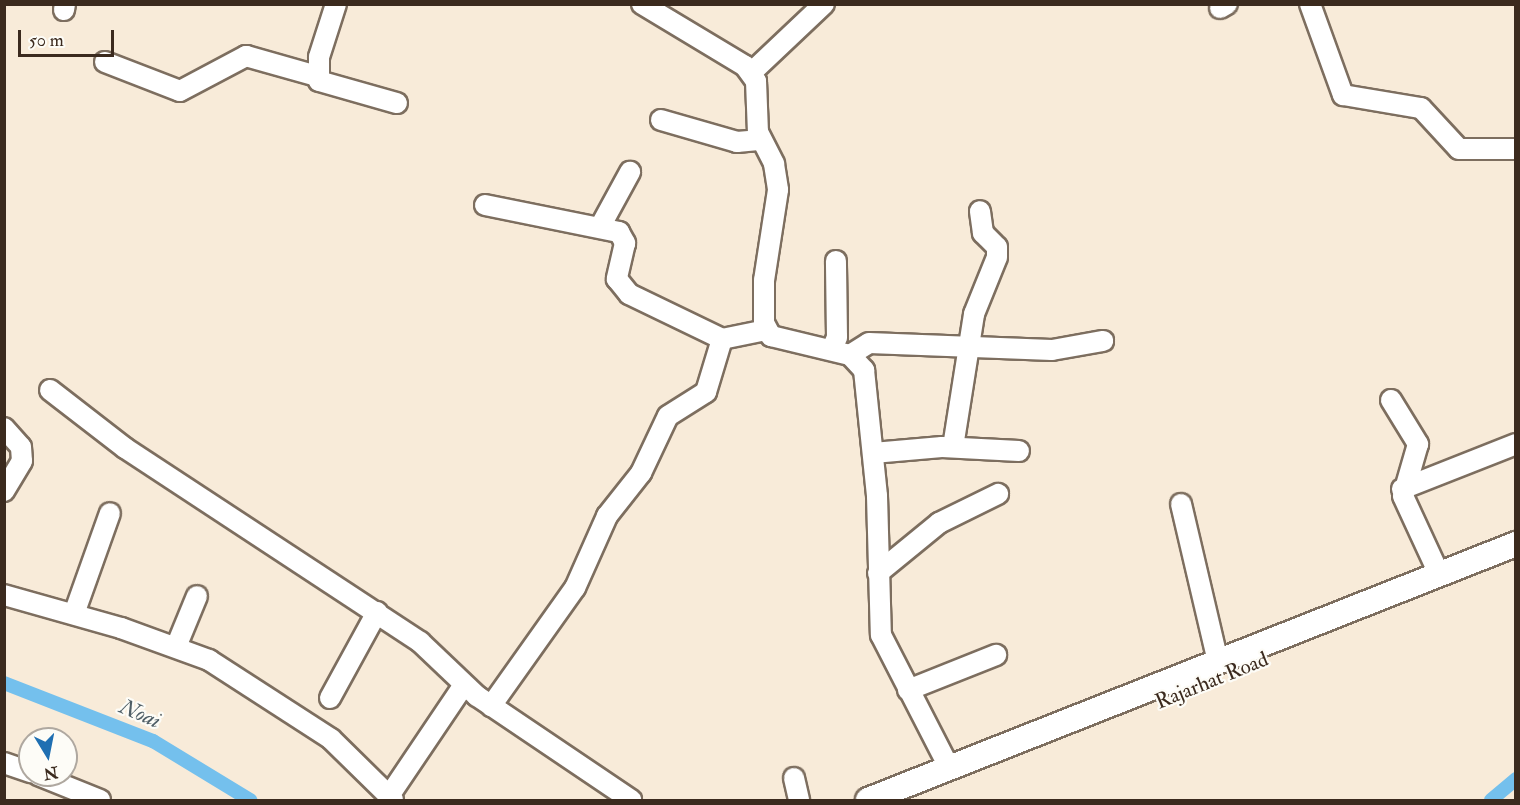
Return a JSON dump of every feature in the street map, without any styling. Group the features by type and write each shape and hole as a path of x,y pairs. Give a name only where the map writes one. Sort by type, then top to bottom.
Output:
{"main road":[{"path":"867,801 1515,544"},
{"name":"Rajarhat Road","path":"907,801 1515,561"}],"street":[{"path":"317,76 336,4"},
{"path":"642,4 752,72"},
{"path":"752,72 824,4"},
{"path":"1310,4 1343,95 1421,108 1458,149 1515,149"},
{"path":"105,62 180,91 246,56 317,76 324,84 397,103"},
{"path":"752,72 761,140 778,190 764,279 766,330 777,339 841,352 869,343 1065,350 1103,341"},
{"path":"661,120 737,142 761,140"},
{"path":"600,227 630,172"},
{"path":"485,205 600,227 624,239 617,279 629,294 722,339 766,330"},
{"path":"953,447 973,345 974,314 998,251 983,233 980,211"},
{"path":"836,261 841,352 866,377 873,453 880,635 950,769"},
{"path":"491,706 574,588 607,516 641,473 668,416 706,392 722,339"},
{"path":"50,390 125,448 420,642 464,685 491,706 631,801"},
{"path":"1391,400 1418,444 1402,489 1439,574"},
{"path":"4,428 21,447 22,461 4,491"},
{"path":"1402,489 1515,444"},
{"path":"873,453 953,447 1019,451"},
{"path":"878,573 939,523 998,494"},
{"path":"1181,504 1218,662"},
{"path":"74,614 110,513"},
{"path":"4,595 74,614 209,660 295,714 353,757 391,798 464,685"},
{"path":"176,647 197,596"},
{"path":"330,698 377,612"},
{"path":"908,690 996,655"},
{"path":"794,778 799,801"},
{"path":"67,787 100,801"}],"waterway":[{"name":"Noai","path":"4,683 153,741 250,800"},
{"name":"Noai","path":"1491,800 1516,779"}]}
